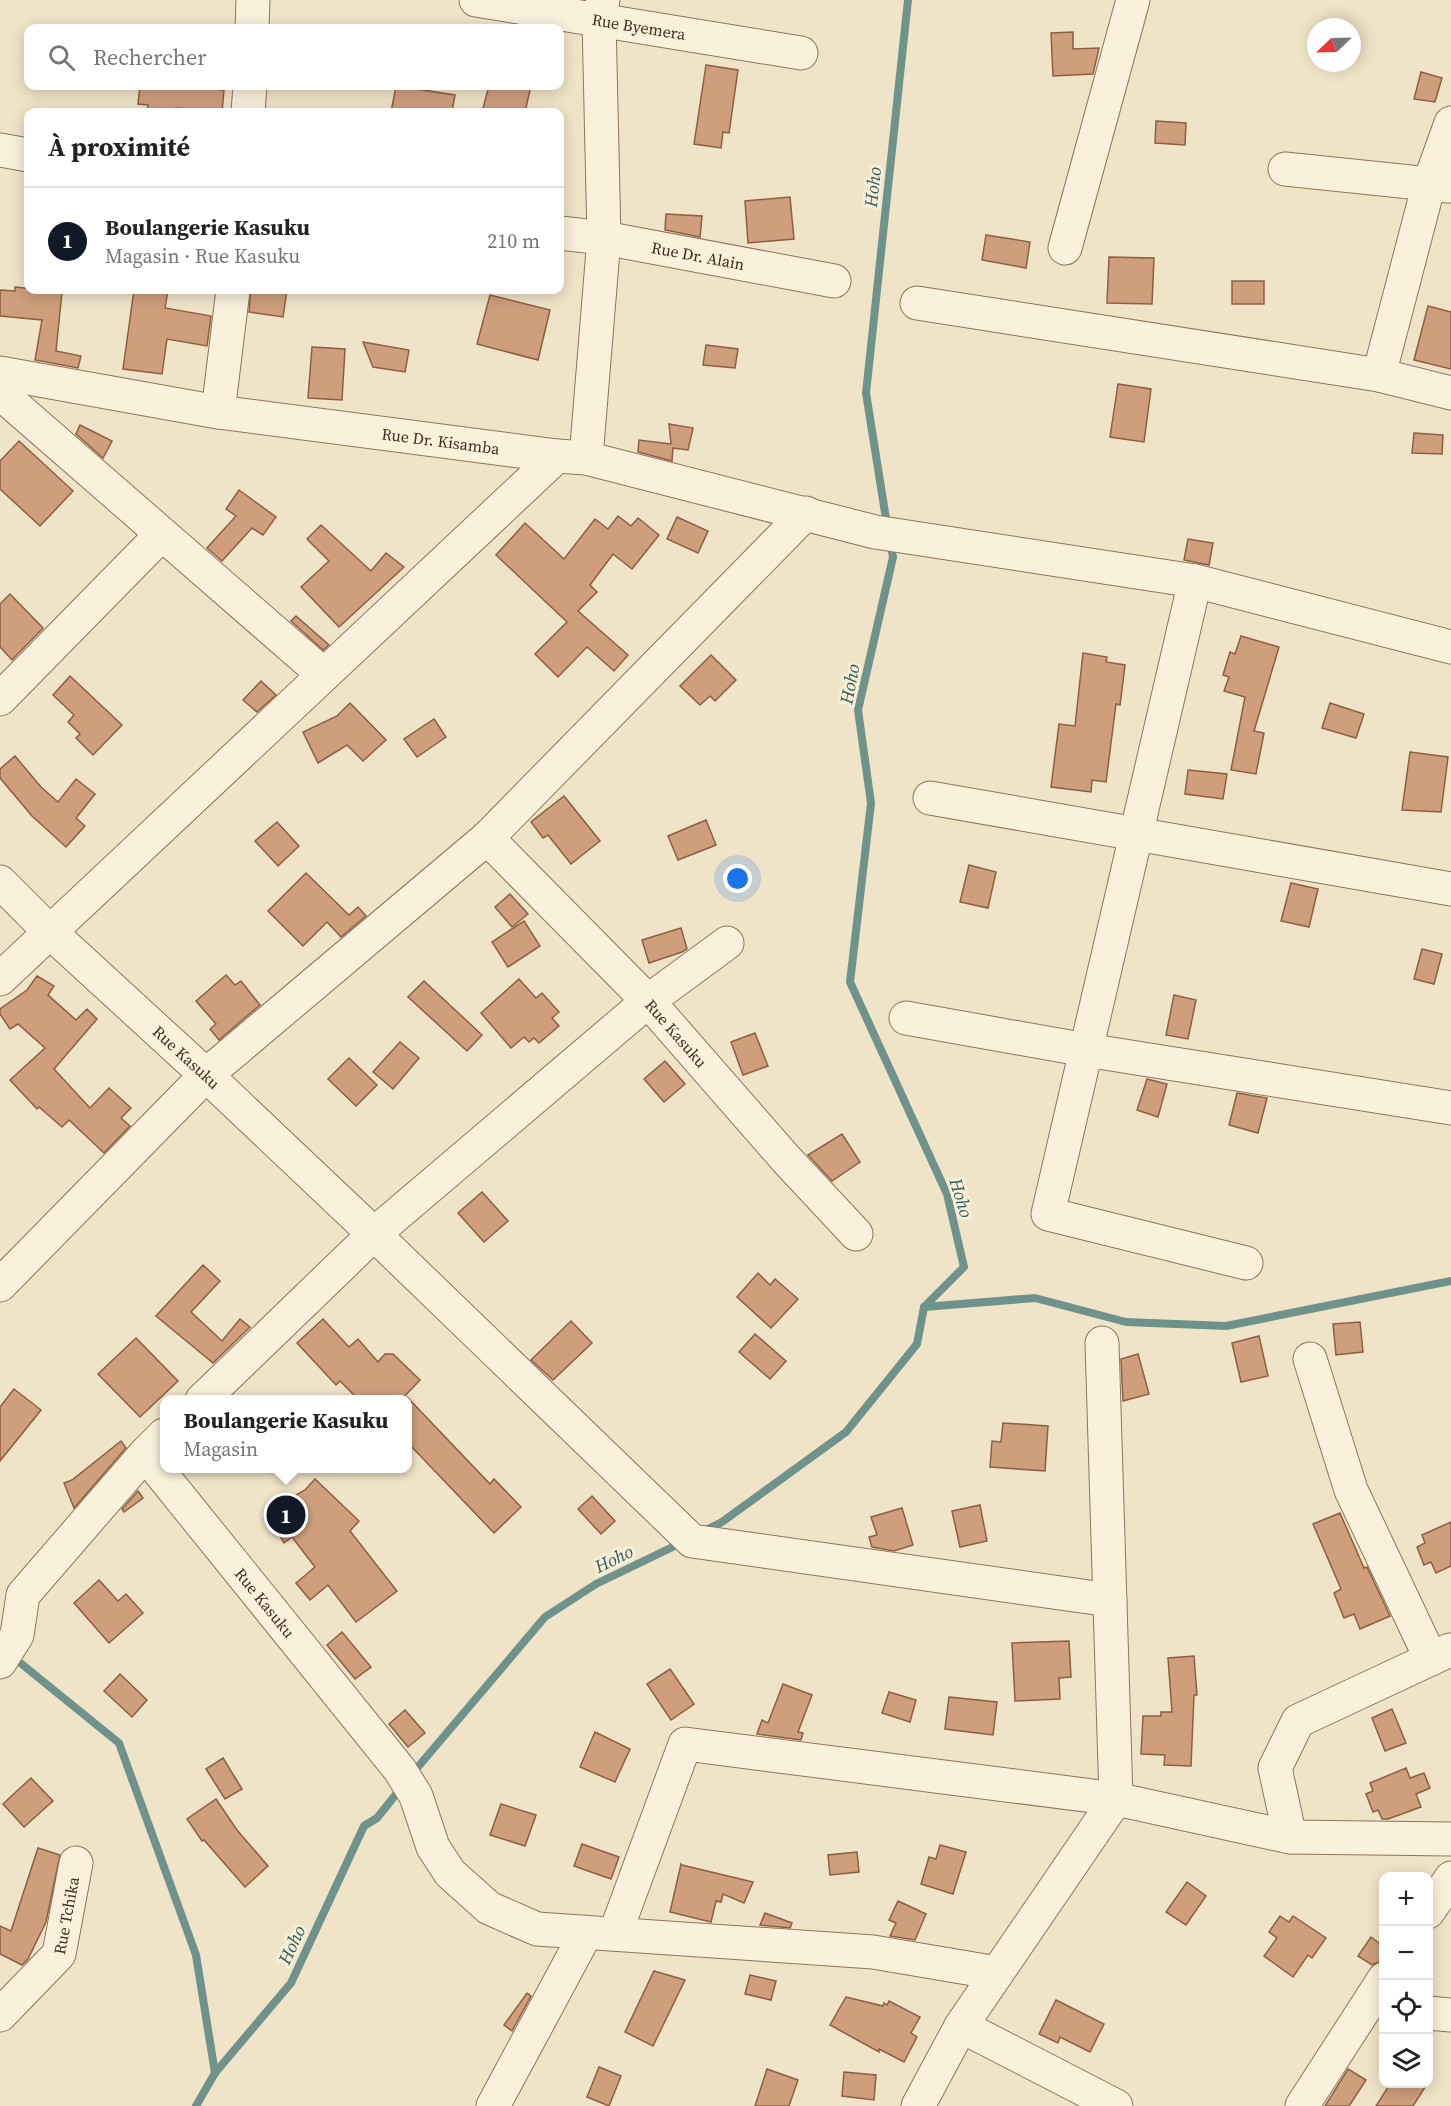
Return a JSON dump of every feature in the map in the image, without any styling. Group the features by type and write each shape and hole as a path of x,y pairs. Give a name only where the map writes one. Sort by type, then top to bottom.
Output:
{"street":[{"path":"252,24 253,0"},
{"name":"Rue Byemera","path":"476,0 601,10 801,53"},
{"path":"1065,248 1133,0"},
{"path":"0,979 324,674 572,457 604,238 601,10"},
{"path":"248,108 250,90"},
{"path":"1379,375 1440,185 1451,123"},
{"path":"0,150 24,155"},
{"path":"1285,169 1440,185"},
{"name":"Rue Dr. Alain","path":"564,233 604,238 834,280"},
{"path":"218,412 233,294"},
{"path":"917,303 1379,375 1451,393"},
{"name":"Rue Dr. Kisamba","path":"0,373 218,412 572,457 806,513 874,532 1195,581 1451,647"},
{"path":"0,393 324,674"},
{"path":"0,1285 206,1075 487,838 806,513"},
{"path":"0,699 161,535"},
{"path":"1195,581 1048,1214 1246,1263"},
{"path":"930,798 1451,889"},
{"name":"Rue Kasuku","path":"487,838 648,1001 786,1159 856,1234"},
{"name":"Rue Kasuku","path":"0,882 374,1234 689,1538 1110,1600"},
{"path":"207,1395 374,1234 648,1001 727,942"},
{"path":"906,1018 1086,1050 1451,1108"},
{"path":"918,2106 961,2025 1116,1799 1102,1343"},
{"path":"1290,1837 1275,1768 1298,1721 1441,1654 1351,1490 1310,1359"},
{"path":"6,1652 23,1595 155,1445"},
{"name":"Rue Kasuku","path":"176,1473 408,1783 433,1847 450,1873 489,1908 537,1929 600,1933"},
{"path":"493,2106 600,1933 685,1744 1116,1799 1290,1837 1451,1839"},
{"name":"Rue Tchika","path":"0,2016 59,1954 76,1863"},
{"path":"1433,1905 1451,1878"},
{"path":"600,1933 873,1952 997,1973"},
{"path":"1302,2106 1374,2009 1383,1980"},
{"path":"1433,2013 1451,2015"},
{"path":"961,2025 1116,2106"}],"building":[{"path":"1073,32 1073,49 1099,48 1093,74 1053,76 1051,33"},
{"path":"706,65 738,70 729,133 723,132 721,148 694,144"},
{"path":"1421,72 1442,78 1435,102 1414,99"},
{"path":"140,90 224,90 222,108 148,108 148,105 138,104"},
{"path":"395,90 422,90 455,95 453,108 392,108"},
{"path":"488,90 530,90 526,108 483,108"},
{"path":"1156,121 1186,123 1185,145 1155,143"},
{"path":"790,197 794,239 748,243 745,201"},
{"path":"666,214 702,216 700,237 665,230"},
{"path":"986,235 1030,242 1026,268 982,260"},
{"path":"1109,257 1154,258 1152,304 1107,303"},
{"path":"1232,281 1264,281 1264,304 1232,304"},
{"path":"15,287 24,288 24,294 62,294 56,351 81,356 78,368 35,360 42,320 0,316 0,290 15,291"},
{"path":"133,294 167,294 165,308 211,316 207,346 167,339 162,374 123,369"},
{"path":"251,294 286,294 283,317 249,312"},
{"path":"490,295 550,310 538,360 477,344"},
{"path":"1428,306 1451,312 1451,369 1414,360"},
{"path":"363,342 409,350 405,372 373,367"},
{"path":"706,345 738,349 735,368 703,365"},
{"path":"312,347 345,349 342,400 308,398"},
{"path":"1118,384 1151,389 1144,442 1110,437"},
{"path":"669,424 693,428 688,450 673,448 672,461 638,452 639,440 671,444"},
{"path":"80,425 112,441 103,458 76,434"},
{"path":"1414,433 1443,435 1442,454 1412,453"},
{"path":"19,441 73,491 40,526 0,489 0,461"},
{"path":"239,490 276,517 263,535 252,528 222,561 207,548 236,516 226,509"},
{"path":"618,516 631,526 638,518 659,535 632,569 613,554 590,585 597,592 578,611 628,655 614,671 587,647 558,677 535,654 567,622 496,555 525,523 564,559 595,519 608,529"},
{"path":"677,517 708,531 698,553 667,539"},
{"path":"321,525 371,571 386,553 404,567 339,627 301,587 329,561 307,539"},
{"path":"1188,539 1213,543 1209,565 1184,560"},
{"path":"10,594 43,628 12,660 0,647 0,604"},
{"path":"296,616 329,645 323,650 291,621"},
{"path":"1241,636 1279,647 1254,731 1264,733 1256,774 1231,770 1245,697 1224,691 1229,677 1223,675 1230,652 1235,654"},
{"path":"1083,653 1107,657 1106,662 1125,665 1120,705 1116,704 1106,782 1092,780 1091,792 1051,787 1059,724 1075,726"},
{"path":"711,655 736,680 715,701 710,696 700,705 680,686"},
{"path":"70,676 122,725 93,755 76,738 80,734 68,722 74,715 53,695"},
{"path":"261,681 276,695 257,712 243,700"},
{"path":"350,703 386,740 363,761 347,745 318,763 303,732 337,716"},
{"path":"1330,703 1364,714 1356,738 1322,728"},
{"path":"434,719 446,737 417,757 404,739"},
{"path":"1410,752 1448,757 1441,812 1402,810"},
{"path":"15,756 41,787 58,802 76,779 95,794 76,818 85,826 66,847 32,816 0,778 0,769"},
{"path":"1188,770 1227,774 1223,799 1185,794"},
{"path":"564,796 600,841 571,864 548,835 543,838 531,822"},
{"path":"706,820 716,845 678,860 668,836"},
{"path":"277,822 299,846 278,866 255,841"},
{"path":"969,865 996,872 988,908 960,902"},
{"path":"306,873 349,915 358,907 366,916 341,937 327,922 303,946 268,911"},
{"path":"1291,883 1318,889 1309,927 1281,921"},
{"path":"510,894 528,914 512,927 495,907"},
{"path":"524,921 540,946 508,967 492,942"},
{"path":"681,928 687,949 649,963 642,940"},
{"path":"1422,949 1442,954 1434,984 1414,979"},
{"path":"226,975 235,985 241,981 260,1005 219,1040 210,1029 216,1024 196,1001"},
{"path":"37,976 54,986 48,995 76,1020 87,1009 97,1019 54,1069 90,1108 109,1088 131,1108 121,1118 130,1126 104,1153 69,1120 62,1127 39,1107 37,1109 10,1080 45,1048 18,1024 10,1029 0,1014 0,1009 27,990"},
{"path":"519,979 536,998 542,993 559,1012 552,1018 559,1026 539,1043 534,1038 529,1042 524,1037 511,1048 481,1013"},
{"path":"424,981 482,1035 467,1051 408,997"},
{"path":"1174,995 1196,1000 1188,1039 1166,1035"},
{"path":"755,1033 768,1066 743,1075 731,1042"},
{"path":"400,1042 419,1058 393,1089 373,1072"},
{"path":"349,1058 377,1085 356,1106 328,1079"},
{"path":"665,1061 685,1084 664,1102 644,1079"},
{"path":"1147,1079 1167,1084 1158,1117 1137,1110"},
{"path":"1237,1093 1267,1098 1258,1133 1229,1125"},
{"path":"842,1134 860,1162 832,1181 808,1155"},
{"path":"482,1192 508,1221 484,1242 458,1213"},
{"path":"203,1265 220,1281 191,1312 222,1341 240,1319 250,1327 213,1363 156,1316"},
{"path":"758,1273 770,1285 775,1279 798,1299 771,1328 737,1297"},
{"path":"323,1319 349,1347 358,1339 378,1362 385,1354 393,1354 420,1380 406,1395 354,1395 340,1381 336,1385 297,1343"},
{"path":"571,1321 592,1343 553,1380 531,1360"},
{"path":"1360,1322 1363,1352 1336,1355 1333,1324"},
{"path":"755,1334 786,1361 770,1379 739,1352"},
{"path":"1259,1336 1268,1376 1241,1382 1232,1343"},
{"path":"136,1338 178,1381 163,1395 160,1395 160,1398 140,1417 98,1374"},
{"path":"1138,1354 1149,1394 1123,1401 1121,1359"},
{"path":"14,1389 41,1410 0,1461 0,1407"},
{"path":"412,1402 490,1484 494,1479 521,1507 494,1533 412,1447"},
{"path":"1003,1423 1048,1426 1045,1471 990,1467 992,1441 1001,1442"},
{"path":"121,1441 126,1448 74,1508 64,1483 72,1480"},
{"path":"315,1479 359,1521 350,1531 397,1591 356,1622 328,1585 310,1600 296,1583 315,1567 292,1537 284,1543 266,1512 305,1490"},
{"path":"138,1491 143,1498 124,1512 122,1509"},
{"path":"592,1496 615,1521 601,1534 578,1509"},
{"path":"980,1505 987,1541 960,1547 952,1511"},
{"path":"902,1508 913,1545 894,1551 872,1547 869,1537 877,1535 871,1517"},
{"path":"1340,1513 1364,1568 1367,1567 1390,1616 1360,1629 1354,1614 1344,1618 1334,1593 1341,1589 1313,1524"},
{"path":"1451,1522 1451,1566 1436,1573 1431,1562 1424,1565 1417,1547 1425,1543 1422,1535"},
{"path":"99,1580 118,1601 126,1594 143,1613 109,1643 74,1603"},
{"path":"342,1632 371,1667 355,1679 327,1645"},
{"path":"1069,1641 1071,1677 1059,1678 1060,1699 1015,1701 1012,1643"},
{"path":"1194,1656 1197,1695 1194,1695 1191,1766 1164,1765 1165,1755 1141,1754 1143,1716 1161,1716 1161,1712 1172,1712 1168,1658"},
{"path":"670,1669 694,1704 671,1720 647,1684"},
{"path":"120,1674 147,1700 132,1717 104,1691"},
{"path":"783,1684 812,1695 798,1732 803,1733 801,1740 757,1734 762,1720 768,1723"},
{"path":"889,1692 916,1700 910,1722 882,1713"},
{"path":"949,1697 997,1702 993,1735 945,1729"},
{"path":"1392,1709 1406,1743 1385,1751 1372,1718"},
{"path":"405,1710 425,1733 408,1747 389,1724"},
{"path":"595,1732 630,1749 615,1782 580,1767"},
{"path":"223,1758 242,1789 225,1799 206,1769"},
{"path":"1406,1768 1410,1778 1424,1773 1430,1788 1416,1794 1421,1807 1382,1819 1378,1810 1373,1812 1366,1794 1373,1791 1370,1783"},
{"path":"31,1778 53,1801 24,1827 3,1804"},
{"path":"216,1799 237,1830 268,1866 245,1887 204,1840 202,1841 187,1819"},
{"path":"501,1804 536,1815 525,1846 490,1835"},
{"path":"582,1844 619,1857 611,1879 574,1866"},
{"path":"940,1845 966,1852 953,1894 921,1884 929,1857 936,1859"},
{"path":"38,1848 60,1855 46,1922 28,1959 22,1965 0,1954 0,1926 11,1931"},
{"path":"857,1852 859,1872 830,1875 828,1855"},
{"path":"681,1864 753,1882 744,1903 723,1894 721,1902 716,1901 711,1922 670,1912"},
{"path":"1187,1882 1206,1896 1186,1925 1166,1912"},
{"path":"898,1901 926,1914 915,1940 890,1936 896,1923 889,1920"},
{"path":"765,1913 792,1923 790,1928 760,1925"},
{"path":"1280,1916 1289,1922 1293,1916 1326,1938 1312,1958 1308,1955 1293,1977 1264,1956 1277,1938 1269,1932"},
{"path":"1371,1937 1379,1943 1379,1962 1372,1965 1358,1956"},
{"path":"654,1971 685,1980 653,2046 625,2032"},
{"path":"750,1975 776,1981 771,2000 745,1994"},
{"path":"527,1993 531,1996 512,2031 504,2025"},
{"path":"846,1997 883,2006 889,2001 920,2017 911,2033 917,2037 904,2062 879,2049 879,2052 830,2025"},
{"path":"1056,2000 1104,2024 1090,2052 1060,2037 1058,2043 1039,2034"},
{"path":"599,2067 621,2076 609,2106 587,2097"},
{"path":"767,2069 798,2080 789,2106 755,2106"},
{"path":"1348,2069 1366,2080 1349,2106 1325,2106"},
{"path":"844,2072 876,2075 874,2100 842,2096"},
{"path":"1387,2088 1424,2088 1413,2106 1376,2106"}],"waterway":[{"name":"Hoho","path":"887,525 866,393 908,0"},
{"name":"Hoho","path":"704,1531 722,1522 846,1432 917,1344 924,1307 964,1267 947,1194 850,982 871,803 858,710 893,557 890,542"},
{"path":"924,1307 1035,1298 1126,1322 1226,1326 1451,1281"},
{"name":"Hoho","path":"412,1774 545,1617 596,1584 683,1542"},
{"path":"13,1657 119,1743 196,1955 215,2073"},
{"name":"Hoho","path":"196,2106 215,2073 291,1983 364,1826 377,1818 401,1788"}],"place":[{"name":"Boulangerie Kasuku","path":"286,1515"}]}
